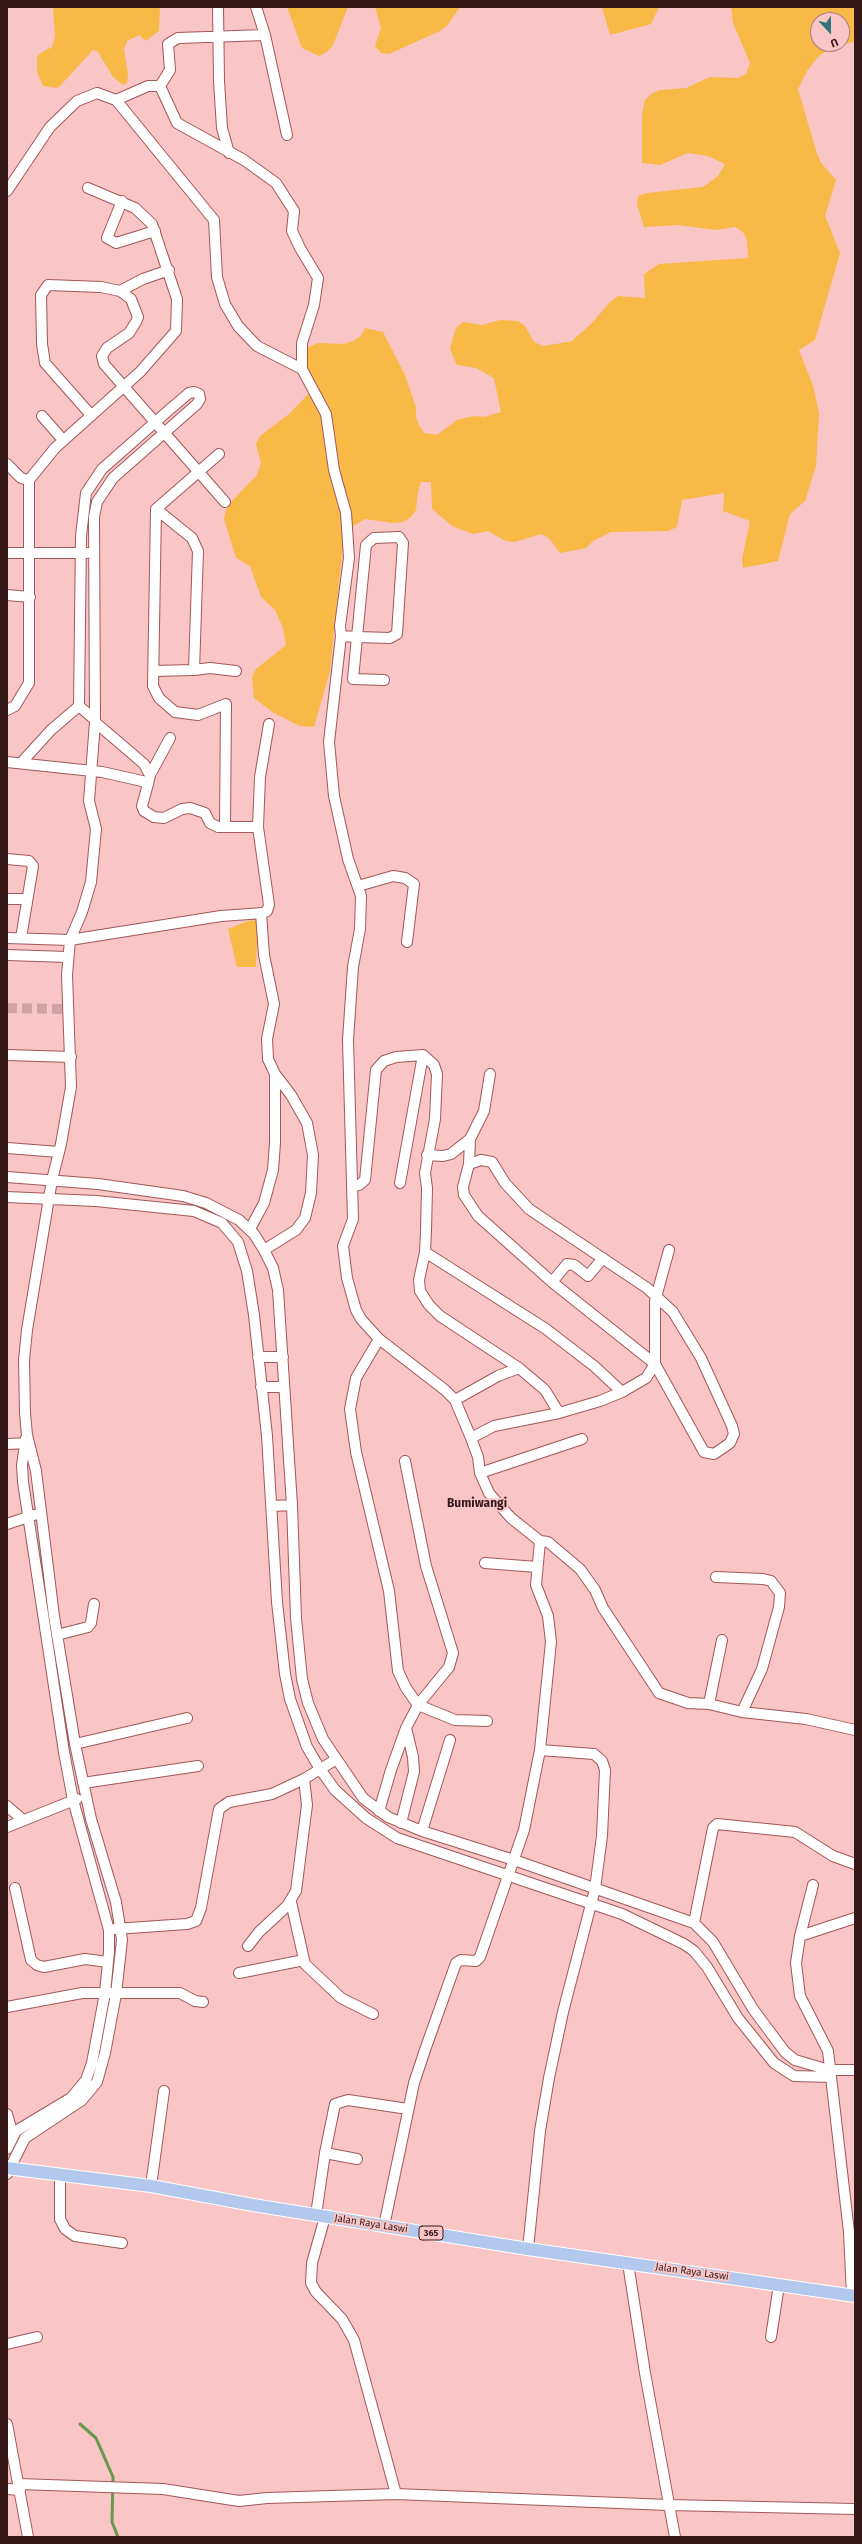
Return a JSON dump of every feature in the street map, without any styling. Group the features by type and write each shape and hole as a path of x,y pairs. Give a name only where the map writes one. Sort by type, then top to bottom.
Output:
{"main road":[{"name":"Jalan Raya Laswi","path":"8,2170 60,2174 151,2186 320,2216 528,2249 853,2295"}],"street":[{"path":"218,7 222,128 229,153"},
{"path":"256,7 265,35 287,135"},
{"path":"160,86 170,70 168,44 178,38 218,35 265,35"},
{"path":"116,100 148,86 160,86"},
{"path":"160,86 177,123 244,160 276,183 294,211 292,231 300,248 318,278 314,305 302,343 302,369 326,414 334,470 346,513 350,558 340,626 341,636 329,742 330,769 344,843 361,896 360,929 353,967 348,1040 353,1219 342,1246 346,1278 352,1300 361,1319 379,1338 445,1390 455,1400 478,1457 480,1473 489,1494 511,1518 540,1541 548,1542 580,1569 595,1590 603,1608 659,1693 688,1703 709,1704 742,1712 806,1719 855,1730"},
{"path":"7,191 50,127 77,101 97,93 105,94 116,100 214,220 217,278 225,304 238,326 257,346 302,369"},
{"path":"7,710 15,706 29,683 29,480 63,440 124,388 176,331 177,299 169,270 152,224 135,208 122,201 88,188"},
{"path":"122,201 107,238 116,244 155,231"},
{"path":"120,291 143,279 169,270"},
{"path":"91,415 46,363 42,338 41,295 44,288 52,284 83,285 120,291 131,299 138,317 136,322 129,333 107,348 102,356 104,364 225,502"},
{"path":"7,2149 13,2135 25,2124 71,2098 81,2088 92,2063 105,1993 108,1962 109,1930 73,1800 39,1589 22,1470 27,1441 24,1360 27,1330 51,1190 71,1087 71,1057 67,1006 67,957 70,940 87,896 95,858 96,829 89,801 95,721 94,518 98,502 105,488 197,404 200,399 199,394 194,392 189,393 102,469 91,482 86,493 82,517 79,706 95,721 144,764 149,779"},
{"path":"42,416 63,440"},
{"path":"219,454 156,509 154,528 154,671 155,693 175,712 198,715 226,704 225,827"},
{"path":"7,464 21,478 29,480"},
{"path":"156,509 192,538 198,551 194,670"},
{"path":"341,636 357,638 390,638 397,634 403,543 399,537 374,538 366,545 357,638 353,679 384,680"},
{"path":"7,553 94,553"},
{"path":"7,595 30,597"},
{"path":"154,671 210,668 236,671"},
{"path":"21,763 50,730 79,706"},
{"path":"7,938 70,940 207,918 261,913 267,911 269,905 258,827 260,777 264,741 269,724"},
{"path":"170,738 149,779 142,802 144,812 164,818 182,809 195,809 205,813 210,823 225,827 258,827"},
{"path":"7,762 149,779"},
{"path":"7,859 29,861 32,863 20,938"},
{"path":"358,886 393,876 405,878 414,884 407,942"},
{"path":"7,899 26,899"},
{"path":"261,913 264,955 274,1004 266,1049 275,1074 300,1108 307,1123 313,1155 313,1176 309,1205 302,1223 289,1236 264,1250"},
{"path":"32,939 45,956"},
{"path":"7,955 67,957"},
{"path":"7,1055 71,1057"},
{"path":"353,1186 360,1185 365,1180 376,1070 384,1061 396,1057 423,1055 434,1065 437,1074 434,1118 427,1155 425,1252 419,1285 422,1296 429,1305 451,1324 519,1368 544,1390 559,1413"},
{"path":"400,1184 423,1055"},
{"path":"250,1229 264,1203 272,1170 275,1144 275,1074"},
{"path":"469,1164 481,1160 492,1162 504,1183 530,1209 656,1294 673,1312 700,1356 733,1428 733,1439 720,1451 709,1454 702,1449 655,1364 552,1282 495,1232 473,1210 464,1195 463,1187 469,1164 470,1139 484,1111 490,1074"},
{"path":"427,1155 443,1156 451,1154 470,1139"},
{"path":"7,1148 59,1152"},
{"path":"7,1177 51,1190 184,1209 206,1214 222,1223 236,1237 244,1256 251,1290 264,1387 273,1506 278,1602 284,1661 290,1700 307,1747 379,1811 401,1823 511,1867 593,1895 694,1923 714,1942 753,2009 785,2052 795,2060 830,2074"},
{"path":"7,1197 98,1184 183,1196 225,1212 250,1229 264,1250 273,1268 278,1290 282,1357 281,1387 298,1657 308,1703 323,1739 327,1765 352,1807 397,1838 511,1867 593,1895 694,1951 707,1967 753,2040 781,2070 801,2077 855,2070"},
{"path":"471,1438 494,1426 559,1413 622,1392 643,1380 655,1364 656,1294 669,1250"},
{"path":"425,1252 546,1329 589,1362 622,1392"},
{"path":"552,1282 568,1264 574,1265 588,1276 603,1258"},
{"path":"379,1338 356,1378 350,1409 352,1431 388,1591 398,1671 406,1688 418,1705 455,1720 487,1721"},
{"path":"259,1357 282,1357"},
{"path":"455,1400 498,1376 519,1368"},
{"path":"264,1387 281,1387"},
{"path":"480,1473 582,1439"},
{"path":"7,1444 27,1441"},
{"path":"8,2170 18,2148 25,2138 76,2105 94,2088 105,2053 116,1994 122,1928 86,1796 75,1744 50,1588 36,1471 27,1441"},
{"path":"379,1811 391,1770 406,1728 418,1705 449,1667 453,1653 426,1566 405,1461"},
{"path":"273,1506 289,1505"},
{"path":"7,1524 40,1513"},
{"path":"384,2226 408,2109 425,2050 456,1966 461,1960 475,1961 480,1957 511,1867 531,1801 540,1750 551,1642 548,1616 536,1585 540,1541"},
{"path":"485,1563 537,1566"},
{"path":"716,1577 763,1579 774,1584 780,1593 779,1607 762,1669 742,1712"},
{"path":"39,1589 50,1588"},
{"path":"278,1602 294,1601"},
{"path":"57,1635 88,1627 91,1623 94,1604"},
{"path":"709,1704 722,1640"},
{"path":"284,1661 298,1657"},
{"path":"75,1744 187,1718"},
{"path":"401,1823 414,1772 413,1757 406,1728"},
{"path":"422,1831 450,1740"},
{"path":"528,2249 540,2132 549,2078 564,2006 593,1895 603,1820 604,1764 594,1754 540,1750"},
{"path":"109,1930 187,1924 196,1920 201,1908 219,1809 229,1802 272,1794 304,1779 327,1765"},
{"path":"83,1783 198,1766"},
{"path":"248,1946 259,1932 291,1902 297,1885 307,1805 304,1779"},
{"path":"7,1827 86,1796"},
{"path":"7,1806 23,1820"},
{"path":"694,1923 713,1828 717,1824 795,1832 833,1856 855,1864"},
{"path":"813,1885 800,1936 796,1963 797,1987 805,2006 826,2044 849,2232 853,2295"},
{"path":"14,1888 31,1960 37,1965 44,1967 85,1959 108,1962"},
{"path":"291,1902 305,1964 341,1998 373,2014"},
{"path":"800,1936 855,1918"},
{"path":"239,1973 304,1960"},
{"path":"7,2007 64,1995 105,1993 180,1993 185,1994 195,2001 203,2002"},
{"path":"151,2186 164,2091"},
{"path":"396,2494 350,2332 342,2319 316,2292 311,2283 312,2263 320,2216 326,2153 334,2104 348,2100 408,2109"},
{"path":"7,2114 13,2135"},
{"path":"326,2153 358,2159"},
{"path":"60,2174 60,2218 65,2229 75,2236 122,2243"},
{"path":"628,2263 668,2505 675,2537"},
{"path":"771,2337 779,2285"},
{"path":"7,2344 37,2337"},
{"path":"7,2424 28,2537"},
{"path":"7,2489 19,2487 163,2489 239,2501 267,2498 396,2494 668,2505 855,2509"}],"shaded area":[{"path":"53,7 160,7 159,31 146,41 139,35 127,41 124,49 128,74 127,83 123,85 113,77 98,52 93,50 60,86 57,88 43,86 37,72 37,58 39,54 52,47 55,36"},
{"path":"287,7 348,7 333,45 327,52 319,56 302,48"},
{"path":"375,7 460,7 447,26 440,31 389,54 381,53 375,46 381,28"},
{"path":"602,7 659,7 651,24 610,35"},
{"path":"731,7 855,7 855,41 850,43 850,12 810,12 810,52 825,52 818,57 807,71 798,89 817,154 822,164 836,180 825,216 840,253 815,340 799,350 813,386 819,413 816,466 805,501 790,514 778,561 743,568 742,559 750,521 723,511 724,493 682,500 677,527 668,531 611,532 593,541 586,548 560,553 549,538 541,534 515,542 506,541 488,531 473,534 452,526 432,509 431,482 421,482 418,491 416,510 411,517 403,522 393,523 365,519 348,529 343,544 330,671 314,727 300,726 274,713 254,698 252,677 256,669 286,645 283,628 275,610 261,597 250,566 236,558 224,519 226,510 231,502 257,475 261,463 256,444 260,436 289,414 314,388 301,367 301,350 318,343 344,344 353,341 361,336 365,328 383,332 405,375 416,407 416,417 419,425 424,433 437,435 457,420 474,416 484,417 501,412 494,378 476,368 457,365 453,357 450,348 456,328 463,322 482,325 500,320 518,321 525,326 534,342 543,346 572,341 592,323 610,302 618,296 645,298 644,274 659,264 748,258 747,240 743,232 735,227 716,230 678,225 644,227 637,204 638,196 647,193 703,187 718,176 725,164 708,156 688,153 660,165 642,163 642,114 645,100 651,94 660,90 686,88 710,77 738,78 746,74 750,63 733,23"},
{"path":"258,920 256,967 237,967 228,929 248,921"}],"waterway":[{"path":"80,2424 96,2438 113,2477 112,2522 118,2537"}],"tunnel":[{"path":"7,1008 68,1009"}],"district":[{"name":"Bumiwangi","path":"477,1504"}]}
